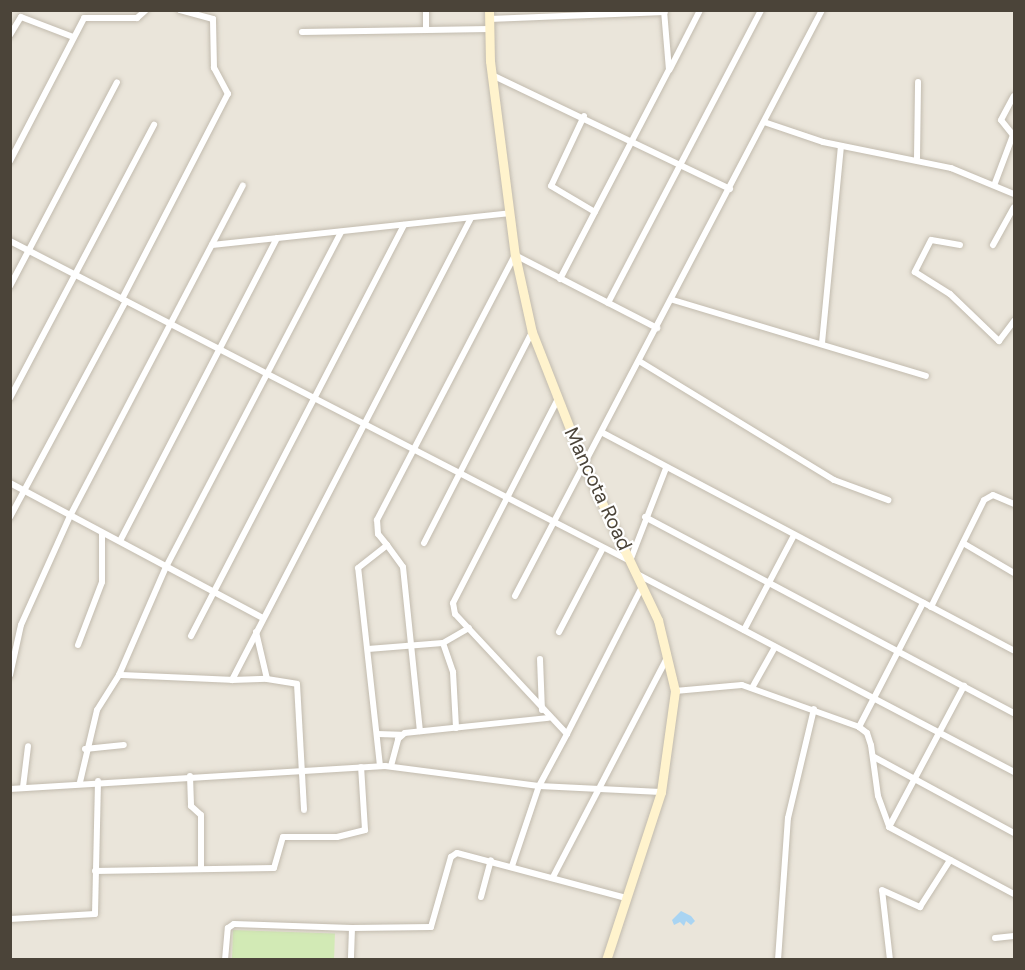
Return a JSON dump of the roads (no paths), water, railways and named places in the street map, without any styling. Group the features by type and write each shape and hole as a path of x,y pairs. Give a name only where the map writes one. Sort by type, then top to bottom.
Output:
{"main road":[{"name":"Mancota Road","path":"489,15 492,75 515,255 532,332 585,467 658,620 675,691 661,792 606,960"}],"street":[{"path":"10,160 73,37 86,17 135,19 146,10"},
{"path":"10,517 124,300 228,94 214,68 213,19 180,10"},
{"path":"426,10 426,30"},
{"path":"560,279 700,10"},
{"path":"608,303 761,10"},
{"path":"515,596 673,300 822,10"},
{"path":"489,15 665,11 669,69"},
{"path":"10,35 21,17 73,37"},
{"path":"302,32 490,29"},
{"path":"492,75 584,116 730,189"},
{"path":"10,286 117,82"},
{"path":"917,158 918,82"},
{"path":"995,183 1012,135 1001,120 1014,96"},
{"path":"584,116 551,186 595,212"},
{"path":"764,122 841,146 917,158 995,183 1014,194"},
{"path":"10,398 154,126"},
{"path":"822,343 841,146"},
{"path":"10,675 21,625 70,516 243,185"},
{"path":"993,245 1014,207"},
{"path":"212,245 510,213"},
{"path":"232,680 471,218"},
{"path":"191,636 316,399 404,225"},
{"path":"80,782 85,749 98,710 120,675 166,567 341,232"},
{"path":"120,541 277,238"},
{"path":"960,245 931,240 915,272 950,294 999,341 1014,321"},
{"path":"10,241 269,373 554,524 630,561 645,517 666,468"},
{"path":"420,731 414,644 403,567 378,534 376,524 515,255 657,328"},
{"path":"673,300 926,376"},
{"path":"424,543 532,332"},
{"path":"639,361 819,472 847,487 888,500"},
{"path":"558,399 453,603 455,614 548,718 567,735"},
{"path":"603,433 1014,651"},
{"path":"10,483 263,618"},
{"path":"931,608 988,496 1014,504"},
{"path":"645,517 1014,713"},
{"path":"78,645 102,582 102,533"},
{"path":"744,630 794,535"},
{"path":"963,543 1014,573"},
{"path":"380,766 358,568 387,545"},
{"path":"559,632 603,548"},
{"path":"636,573 1014,772"},
{"path":"512,866 539,786 642,587"},
{"path":"859,727 923,603"},
{"path":"368,648 443,643 469,628"},
{"path":"255,632 267,679"},
{"path":"443,643 453,672 456,728"},
{"path":"752,688 776,647"},
{"path":"540,658 542,710"},
{"path":"553,878 667,658"},
{"path":"120,675 232,680 267,679 297,684 304,810"},
{"path":"675,691 732,685 752,688 859,727 867,733 874,757 878,796 889,827 1014,894"},
{"path":"889,827 964,686"},
{"path":"778,960 787,828 814,709"},
{"path":"377,734 401,735 548,718"},
{"path":"391,766 401,735"},
{"path":"85,749 124,745"},
{"path":"23,787 28,746"},
{"path":"874,757 1014,832"},
{"path":"10,789 80,782 391,766 539,786 661,792"},
{"path":"95,871 271,869 276,865 283,837 337,837 365,830 361,767"},
{"path":"190,776 191,806 201,815 201,869"},
{"path":"10,919 95,914 98,781"},
{"path":"225,960 228,928 234,924 352,928 431,927 452,855 491,860 626,898"},
{"path":"482,897 491,860"},
{"path":"890,960 882,890 920,907 950,860"},
{"path":"351,960 352,928"},
{"path":"995,938 1014,936"}],"water":[{"path":"681,911 695,921 691,925 686,921 684,926 680,922 674,925 672,920"}]}
